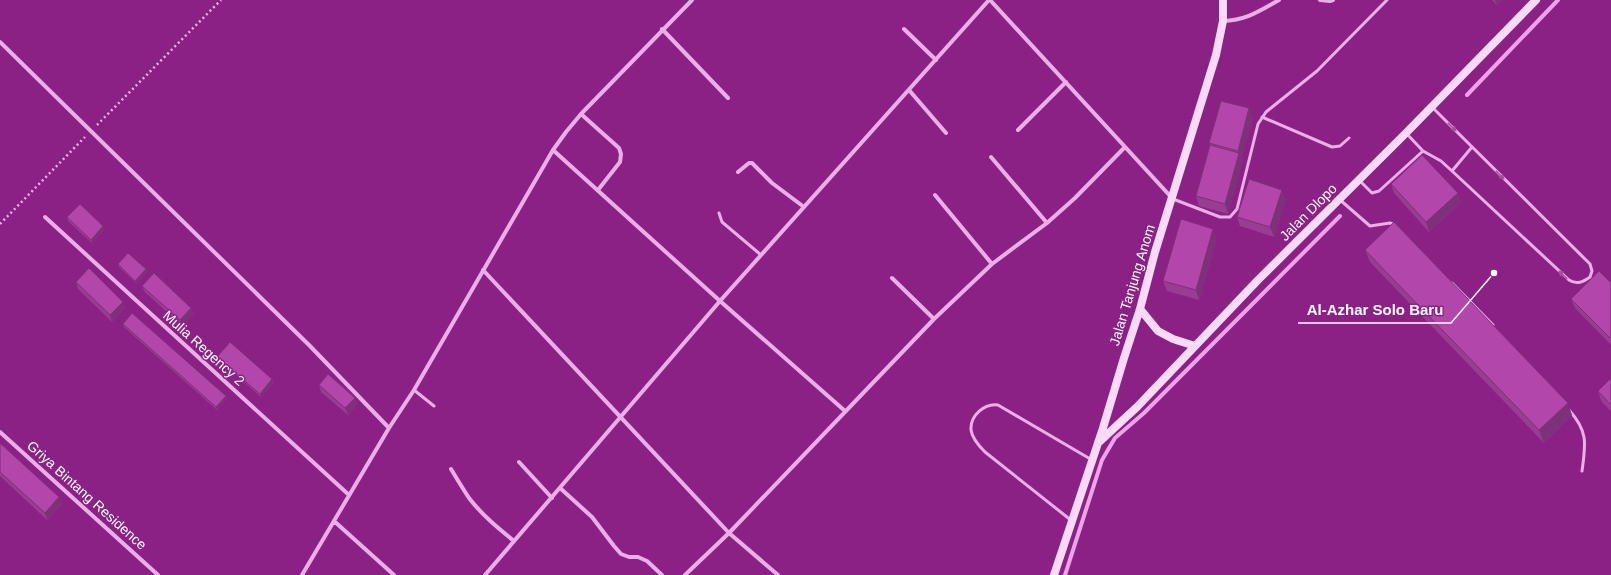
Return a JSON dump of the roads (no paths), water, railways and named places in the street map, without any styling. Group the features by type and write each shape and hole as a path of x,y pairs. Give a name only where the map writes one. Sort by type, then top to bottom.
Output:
{"main road":[{"name":"Jalan Tanjung Anom","path":"1054,575 1098,443 1140,309 1155,252 1216,55 1223,21 1223,0"},
{"name":"Jalan Dlopo","path":"1098,443 1138,407 1258,280 1339,199 1362,182 1406,133 1536,0"},
{"path":"1140,309 1158,332 1173,339 1195,346"}],"street":[{"path":"302,575 389,428 414,390 553,150 581,114 662,29 692,0"},
{"path":"486,575 720,301 989,0 1172,198"},
{"path":"1223,21 1238,20 1249,16 1279,0"},
{"path":"1320,0 1333,0"},
{"path":"662,29 728,98"},
{"path":"904,29 936,60"},
{"path":"0,42 310,346 389,428"},
{"path":"1018,130 1066,82"},
{"path":"909,90 946,133"},
{"path":"581,114 619,148 621,154 620,162 598,190"},
{"path":"685,575 729,533 934,319 992,264 1047,223 1075,198 1125,147"},
{"path":"553,150 720,301 845,411"},
{"path":"991,156 1047,223"},
{"path":"738,172 749,163 752,163 772,183 804,207"},
{"path":"935,195 992,264"},
{"name":"Mulia Regency 2","path":"45,217 349,495"},
{"path":"483,270 729,533 778,575"},
{"path":"892,278 934,319"},
{"name":"Griya Bintang Residence","path":"0,432 158,575"},
{"path":"519,462 552,498"},
{"path":"451,469 469,498 478,509 514,541"},
{"path":"560,488 592,517 621,554 625,556 638,557 647,561 662,575"},
{"path":"334,521 394,575"}],"lane":[{"path":"1172,198 1220,217 1230,217 1237,209 1254,137 1262,117 1275,104 1317,71 1387,0"},
{"path":"1406,133 1423,151 1441,161 1452,170 1569,280 1573,283 1578,283 1590,277 1592,271 1590,264 1432,107"},
{"path":"1262,117 1332,147 1340,146 1349,138"},
{"path":"1452,170 1472,147"},
{"path":"1362,182 1372,193 1379,191 1423,151"},
{"path":"1339,199 1370,226 1390,223 1394,224 1399,230"},
{"path":"719,213 722,222 761,255"},
{"path":"1448,279 1496,328"},
{"path":"414,390 434,406"},
{"path":"1072,521 985,452 976,442 971,432 971,424 979,411 991,404 998,405 1092,460"},
{"path":"1567,408 1577,419 1584,431 1585,451 1582,471"}],"waterway":[{"path":"1467,95 1558,0"},
{"path":"1065,575 1102,460 1115,438 1144,413 1340,216"}],"place":[{"name":"Al-Azhar Solo Baru","path":"1494,273"}]}
